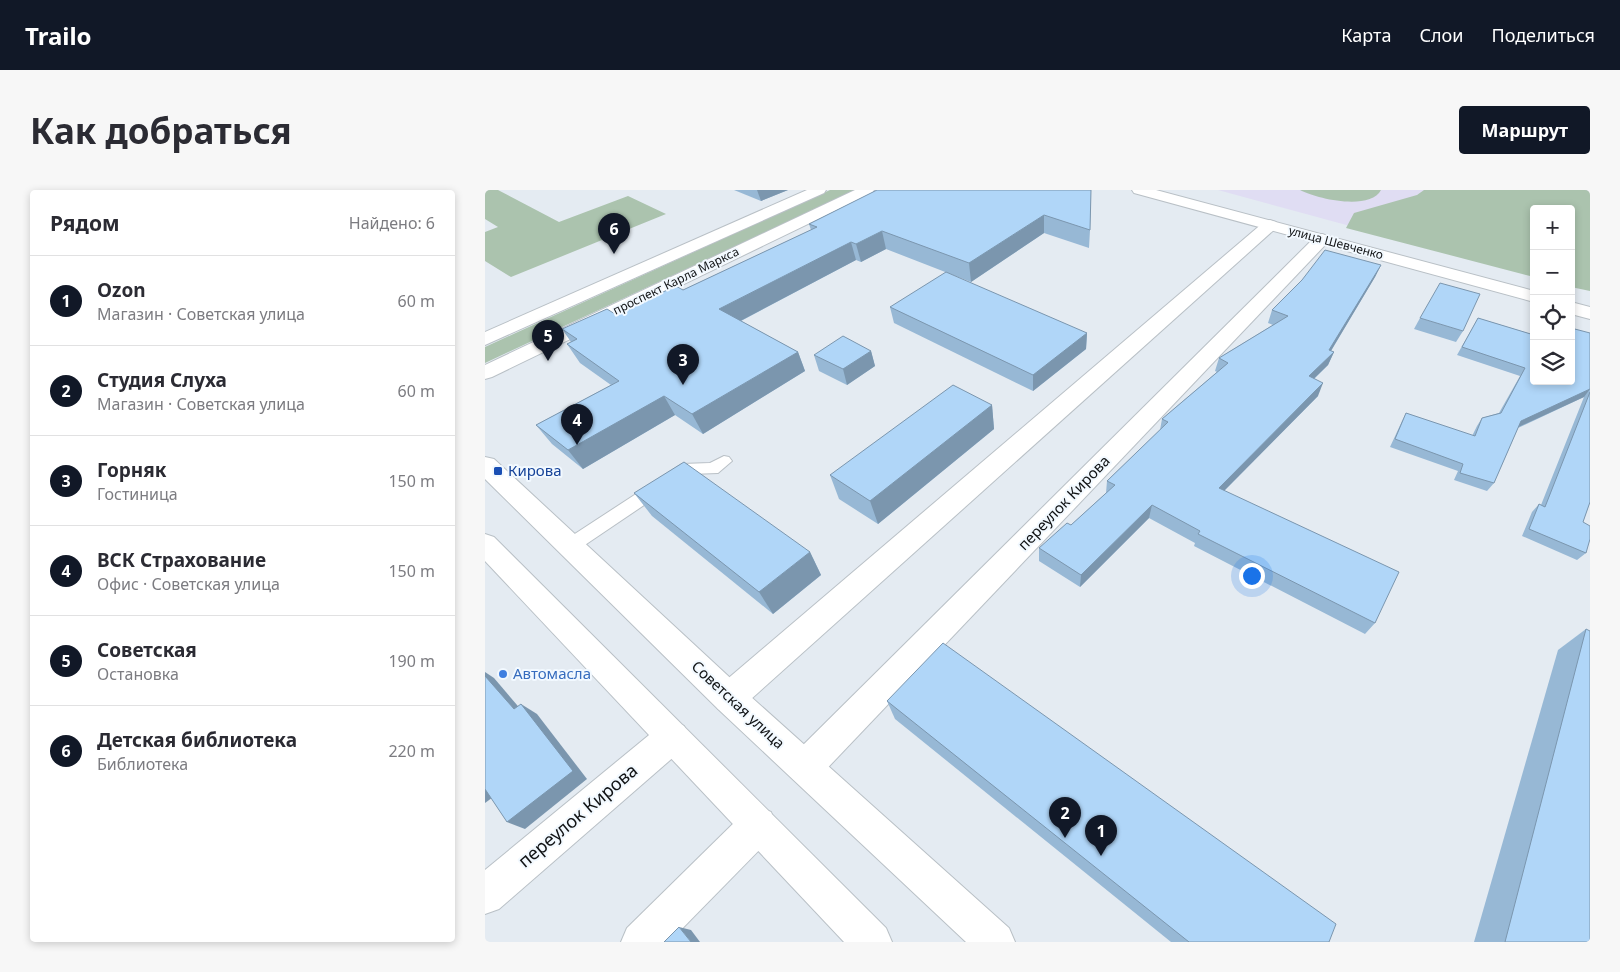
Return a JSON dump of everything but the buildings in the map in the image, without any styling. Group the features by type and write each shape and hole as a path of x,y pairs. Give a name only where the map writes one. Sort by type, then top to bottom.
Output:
{"street":[{"name":"проспект Карла Маркса","path":"485,339 819,190"},
{"name":"проспект Карла Маркса","path":"485,373 867,190"},
{"name":"улица Шевченко","path":"1139,190 1530,297"},
{"path":"729,698 1270,225"},
{"name":"переулок Кирова","path":"805,768 1322,239"},
{"path":"1575,309 1590,313"},
{"name":"Советская улица","path":"485,465 729,698 995,942"},
{"path":"485,544 872,942"},
{"name":"переулок Кирова","path":"485,895 672,737"},
{"path":"641,942 758,825"}],"lane":[{"path":"570,546 687,468 713,469 725,461"}],"shaded area":[{"path":"1218,190 1590,190 1575,205 1530,205 1530,275"}],"green space":[{"path":"485,190 498,190 559,222 628,196 666,214 511,277 485,261 485,232 498,227 485,219"},
{"path":"830,190 856,190 485,363 485,347"},
{"path":"1300,190 1381,190 1375,196 1355,202 1318,197"},
{"path":"1424,190 1590,190 1590,291 1575,288 1575,205 1530,205 1530,276 1346,228 1354,213 1417,195"}],"place":[{"name":"Детская библиотека","path":"614,254"},
{"name":"Советская","path":"548,361"},
{"name":"Горняк","path":"683,385"},
{"name":"ВСК Страхование","path":"577,445"},
{"name":"Кирова","path":"498,471"},
{"name":"Автомасла","path":"503,674"},
{"name":"Студия Слуха","path":"1065,838"},
{"name":"Ozon","path":"1101,856"}]}
